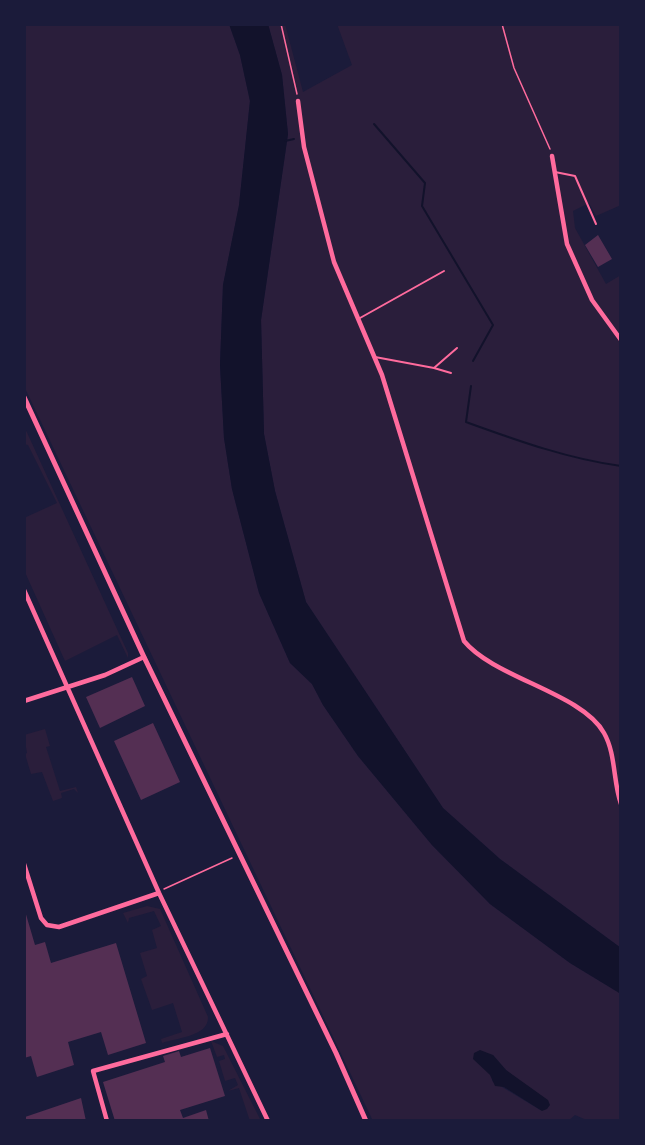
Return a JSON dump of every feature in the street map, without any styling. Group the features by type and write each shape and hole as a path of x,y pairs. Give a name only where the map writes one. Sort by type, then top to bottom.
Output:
{"street":[{"path":"298,101 304,147 334,262 374,357 412,465 464,641 473,653 547,691 598,724 609,743 621,804"},
{"path":"552,156 567,244 579,277 592,300 621,340"},
{"path":"24,397 144,657 326,1031 366,1121"},
{"path":"24,590 159,893 268,1121"},
{"path":"24,701 105,675 144,657"},
{"path":"24,864 41,918 47,925 58,927 159,893"},
{"path":"107,1121 93,1071 227,1034"}],"lane":[{"path":"555,172 576,176 596,224"},
{"path":"357,319 444,271"},
{"path":"434,368 457,348"},
{"path":"374,357 451,373"}],"path":[{"path":"281,24 298,101"},
{"path":"502,24 514,68 542,127 552,156"},
{"path":"159,893 166,887 232,858"}],"shaded area":[{"path":"24,24 229,24 240,55 250,101 239,206 223,285 220,365 224,438 232,489 259,593 290,663 312,684 323,705 358,756 432,845 490,904 570,963 621,994 621,1121 589,1121 575,1115 568,1121 373,1121 24,386","holes":["493,1055 523,1084 542,1111 492,1081"]},
{"path":"229,24 268,24 282,75 288,134 261,320 264,434 275,491 306,602 443,808 500,859 621,948 621,994 570,963 490,904 432,845 358,756 323,705 312,684 290,663 259,593 232,489 224,438 220,365 223,285 239,205 250,101 240,55"},
{"path":"268,24 285,24 303,92 352,65 337,24 621,24 621,205 596,216 589,203 573,211 575,228 606,284 621,275 621,948 500,859 443,808 306,602 275,491 264,434 261,320 288,134 282,75"},
{"path":"24,426 128,653 128,658 117,635 65,661 24,570 24,518 57,503 28,445 24,444"},
{"path":"45,729 50,746 46,747 60,791 76,787 78,793 74,789 61,793 62,798 53,801 42,772 31,774 25,754 27,753 24,735"},
{"path":"147,906 160,909 208,1017 207,1023 198,1032 162,1043 161,1039 182,1032 173,1003 152,1010 141,979 147,976 140,953 157,948 152,930 161,926 154,911 129,918 128,923 123,913"},
{"path":"211,1041 223,1046 260,1119 250,1121 239,1088 228,1091 238,1085 235,1078 225,1081 219,1061 225,1059 224,1055 217,1057"},
{"path":"480,1050 493,1055 506,1070 548,1100 550,1105 547,1109 542,1111 504,1087 495,1086 490,1075 473,1059 474,1053"}],"building":[{"path":"598,235 612,259 598,267 585,245"},
{"path":"132,677 145,706 100,728 86,697"},
{"path":"153,723 180,782 141,800 114,741"},
{"path":"25,911 35,945 45,942 51,963 116,943 146,1043 108,1055 101,1032 68,1042 74,1065 37,1077 31,1056 24,1058"},
{"path":"210,1048 225,1096 180,1110 183,1118 206,1110 209,1121 115,1121 103,1082 165,1062 163,1056 179,1051 181,1057"},
{"path":"81,1098 86,1121 26,1121 25,1117"}],"waterway":[{"path":"374,124 425,183 422,206 493,325 473,361"},
{"path":"285,141 294,139"},
{"path":"471,386 466,422 562,454 621,466"}]}
